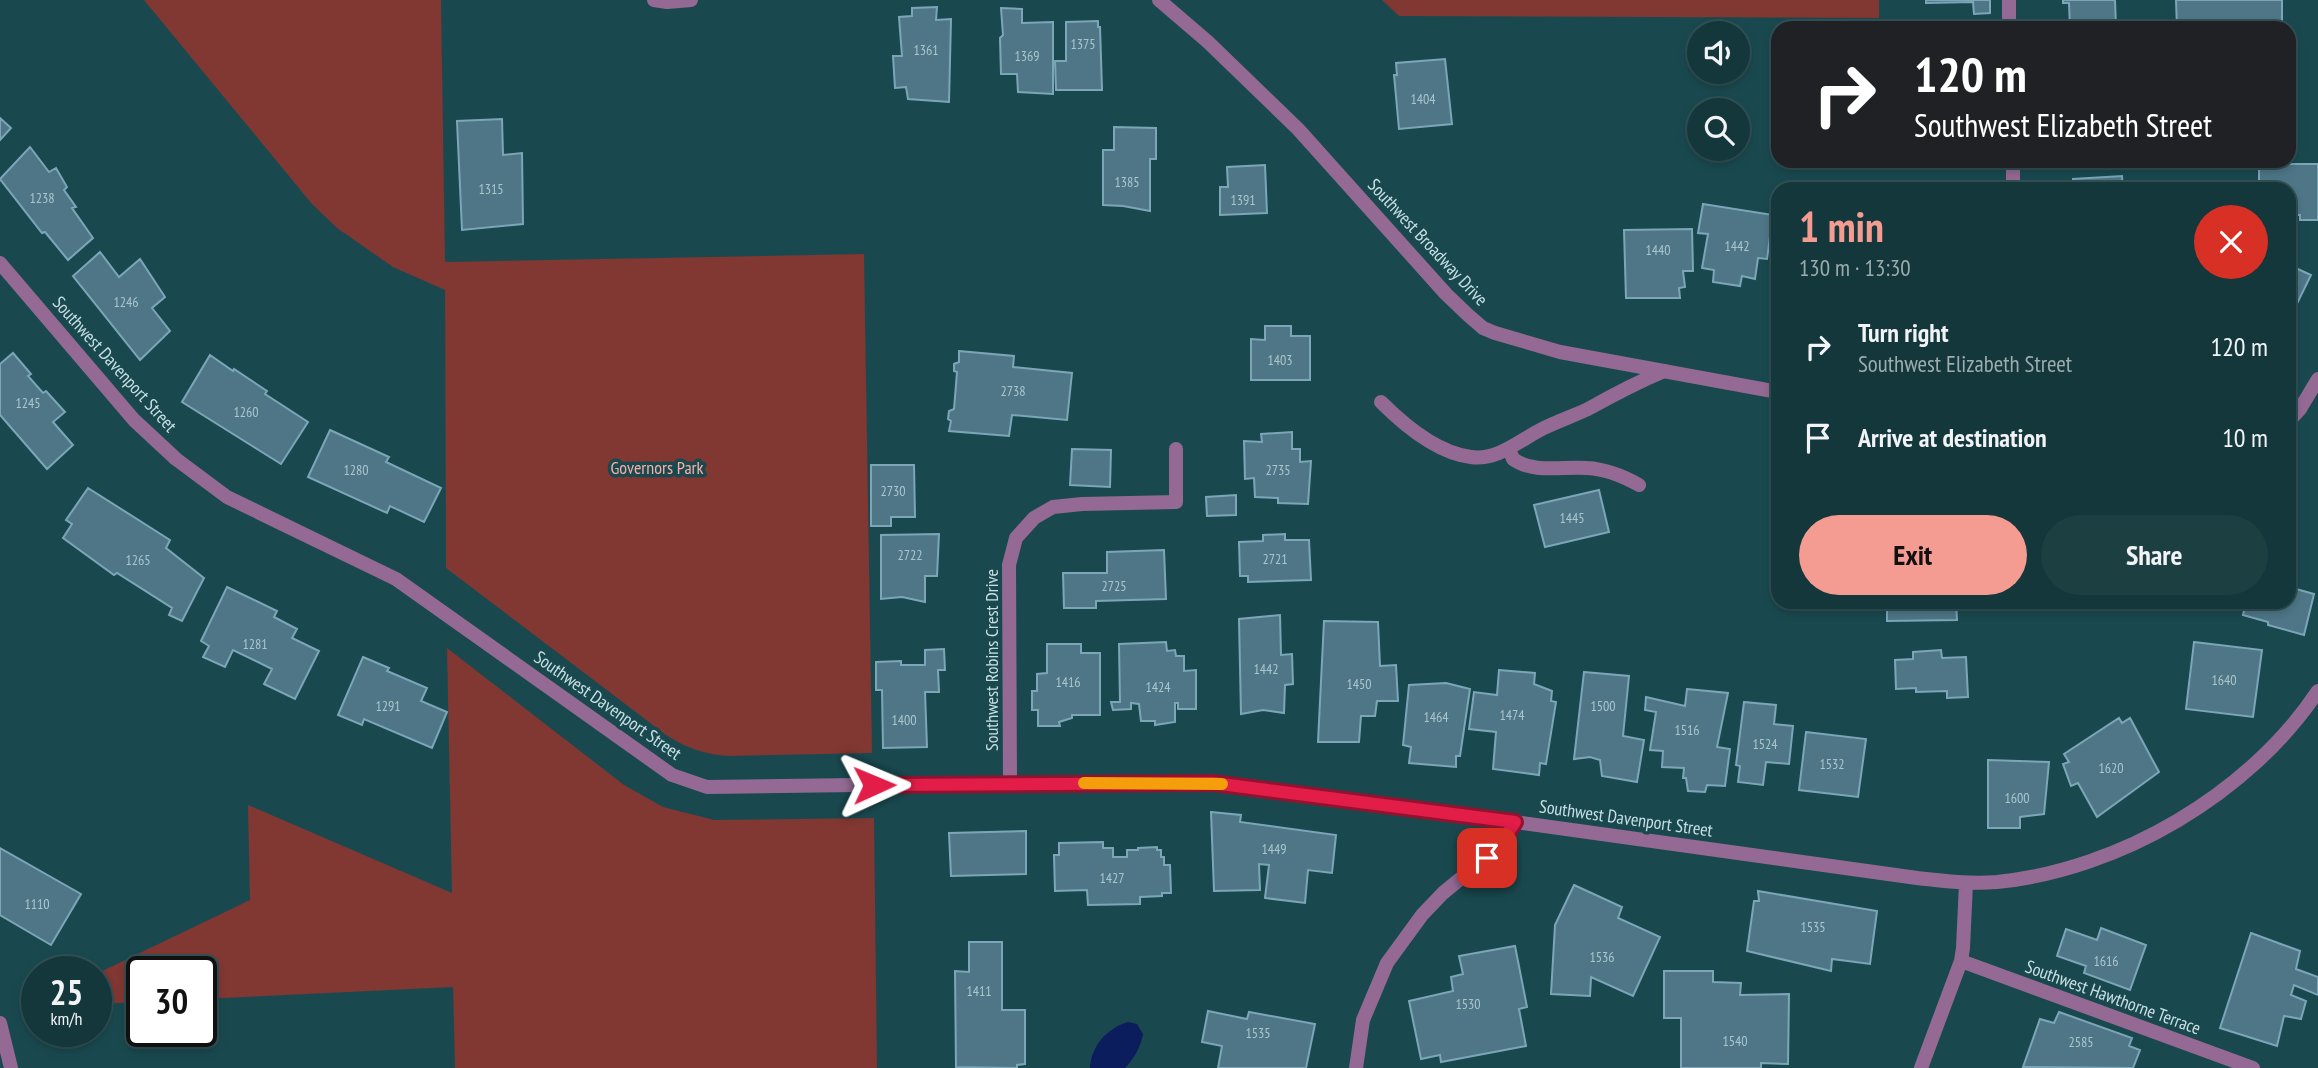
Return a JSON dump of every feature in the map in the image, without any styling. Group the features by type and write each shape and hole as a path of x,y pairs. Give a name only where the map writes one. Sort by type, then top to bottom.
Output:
{"street":[{"path":"654,0 691,0"},
{"name":"Southwest Broadway Drive","path":"1158,0 1208,42 1298,129 1446,294 1483,328 1526,344 1771,391"},
{"path":"2009,0 2009,21"},
{"name":"Southwest Davenport Street","path":"0,263 134,420 176,459 227,497 396,579 671,775 707,787 1213,783 1966,883 2010,880 2090,862 2174,823 2249,768 2283,736 2318,691"},
{"path":"1381,402 1396,417 1425,438 1450,451 1472,458 1509,449 1524,438 1585,410 1634,383 1664,371"},
{"path":"2296,413 2318,379"},
{"name":"Southwest Robins Crest Drive","path":"1010,783 1009,565 1016,538 1034,518 1053,507 1176,502 1176,449"},
{"path":"1509,449 1513,459 1528,467 1590,468 1621,475 1639,485"},
{"path":"1356,1068 1363,1020 1387,962 1443,892 1498,848 1515,822"},
{"path":"1921,1068 1961,961 1966,883"},
{"name":"Southwest Hawthorne Terrace","path":"1961,961 2253,1068"},
{"path":"0,1023 11,1068"}],"green space":[{"name":"Governors Park","path":"144,0 441,0 445,262 864,254 872,753 730,756 704,752 681,744 446,568 445,290 393,267 337,228 312,204"},
{"path":"1382,0 1879,0 1879,18 1399,16"},
{"path":"447,648 624,785 663,807 714,820 874,818 877,1068 455,1068 453,987 217,998 217,956 133,956 250,900 248,805 452,893"},
{"path":"126,960 126,1003 112,1003 112,966"}],"shaded area":[{"path":"1128,1022 1137,1024 1143,1034 1139,1048 1125,1068 1090,1068 1097,1045 1107,1033"}],"building":[{"path":"1926,0 1990,0 1990,13 1974,14 1973,2 1926,3"},
{"path":"2063,0 2115,0 2116,21 2070,21 2069,3 2063,3"},
{"path":"2176,0 2282,0 2282,21 2177,21"},
{"path":"937,7 936,20 951,19 949,102 908,99 906,87 895,88 893,56 902,56 899,17 912,16 912,8"},
{"path":"1001,8 1022,9 1022,23 1053,22 1053,94 1018,92 1017,74 1001,74"},
{"path":"1098,21 1102,90 1056,90 1055,61 1066,61 1066,22"},
{"path":"1445,59 1452,124 1399,129 1394,75 1397,75 1396,63"},
{"path":"0,118 11,128 0,140"},
{"path":"502,119 503,155 522,153 523,224 462,230 457,121"},
{"path":"1114,127 1156,128 1156,159 1150,159 1150,211 1103,205 1103,150 1114,150"},
{"path":"30,147 49,172 56,168 67,187 64,190 76,207 72,208 93,238 68,260 45,232 42,233 0,179"},
{"path":"2296,164 2318,164 2318,220 2300,220 2300,215 2296,215 2296,182 2259,182 2259,168 2296,168"},
{"path":"1265,165 1267,213 1220,215 1220,187 1228,187 1227,167"},
{"path":"2122,176 2122,182 2073,182 2073,179"},
{"path":"1703,204 1771,215 1767,259 1758,258 1755,279 1742,276 1740,286 1713,282 1714,270 1702,268 1708,234 1698,233"},
{"path":"1692,229 1693,271 1683,271 1685,287 1679,288 1680,298 1626,298 1624,230"},
{"path":"100,252 119,277 140,259 165,297 152,308 170,331 140,360 73,276"},
{"path":"2296,268 2311,275 2296,306"},
{"path":"1265,326 1291,326 1291,336 1310,336 1310,380 1251,380 1251,339 1265,340"},
{"path":"959,351 1014,356 1013,367 1072,373 1067,420 1012,415 1009,436 949,431 949,411 954,409 957,372 954,371 954,364 959,362"},
{"path":"13,353 31,374 28,376 65,412 53,422 73,445 47,469 0,415 0,364"},
{"path":"210,355 267,391 265,394 308,422 281,464 182,402"},
{"path":"330,430 389,457 386,462 441,488 424,522 390,506 387,513 308,477"},
{"path":"1292,432 1292,449 1300,449 1300,462 1311,461 1308,504 1278,503 1278,498 1255,497 1254,478 1245,479 1244,441 1262,442 1261,434"},
{"path":"1072,449 1111,450 1110,487 1070,485"},
{"path":"871,465 914,465 915,517 891,517 891,526 871,526"},
{"path":"88,488 170,540 166,548 204,578 182,621 169,615 172,608 117,573 114,575 63,538 72,524 66,520"},
{"path":"1599,490 1609,532 1545,547 1534,505"},
{"path":"1236,495 1236,515 1207,516 1206,497"},
{"path":"939,534 937,576 925,576 925,602 902,597 881,599 881,535"},
{"path":"1285,534 1285,540 1309,540 1311,580 1248,582 1248,576 1240,576 1239,542 1263,541 1263,535"},
{"path":"1164,550 1166,599 1096,601 1096,608 1064,608 1063,573 1107,573 1107,552"},
{"path":"227,587 277,611 274,617 297,629 292,638 319,651 295,699 264,684 272,669 233,650 225,667 203,657 209,646 201,641"},
{"path":"2296,589 2314,594 2304,635 2243,615 2244,609 2296,609"},
{"path":"1887,609 1956,609 1957,620 1887,621"},
{"path":"1280,615 1281,655 1292,654 1293,684 1285,685 1284,713 1263,710 1241,714 1239,619"},
{"path":"1324,621 1378,622 1380,666 1396,665 1398,701 1377,701 1375,716 1361,716 1359,742 1318,742"},
{"path":"1166,642 1167,651 1175,650 1176,656 1184,656 1184,671 1196,670 1196,709 1178,709 1178,703 1175,703 1175,722 1155,725 1155,721 1141,721 1139,704 1131,703 1131,709 1113,710 1111,702 1120,702 1119,644"},
{"path":"2194,642 2262,650 2253,717 2186,709"},
{"path":"1047,644 1081,644 1081,653 1100,653 1100,715 1072,715 1072,718 1059,722 1060,726 1038,726 1038,710 1032,710 1032,691 1037,691 1037,674 1047,673"},
{"path":"944,649 945,670 938,670 939,692 925,692 927,747 883,748 882,690 876,690 876,662 901,661 901,665 925,665 925,650"},
{"path":"1941,650 1942,658 1966,657 1968,697 1947,698 1947,691 1916,692 1916,688 1896,689 1895,660 1913,659 1913,652"},
{"path":"363,657 389,668 387,671 427,688 421,701 447,712 432,748 364,719 362,725 338,715"},
{"path":"1499,670 1535,673 1534,684 1552,691 1551,701 1556,702 1546,764 1540,763 1539,775 1493,769 1496,732 1469,729 1474,692 1497,695"},
{"path":"1584,672 1629,676 1623,736 1644,740 1637,782 1602,776 1600,760 1590,757 1574,759"},
{"path":"1446,683 1470,689 1456,767 1409,763 1411,747 1403,745 1409,685"},
{"path":"1687,689 1728,693 1717,747 1730,749 1725,786 1707,785 1705,792 1688,791 1686,778 1683,778 1684,768 1662,767 1663,751 1650,750 1656,712 1645,710 1646,697 1685,706"},
{"path":"1744,702 1776,705 1774,724 1793,726 1789,764 1766,762 1763,785 1738,782 1740,766 1736,765"},
{"path":"2119,718 2122,723 2130,718 2159,772 2097,817 2078,783 2071,786 2063,764 2069,762 2064,754"},
{"path":"1806,732 1866,739 1858,797 1799,790"},
{"path":"1988,760 2049,762 2044,814 2020,817 2020,828 1988,828"},
{"path":"1211,812 1241,815 1240,822 1336,835 1332,873 1308,870 1305,903 1265,898 1269,865 1259,864 1260,890 1214,891"},
{"path":"1026,831 1026,874 951,876 949,833"},
{"path":"1103,842 1103,848 1113,848 1113,857 1127,857 1127,850 1138,848 1157,847 1157,850 1161,850 1164,865 1170,865 1171,893 1140,897 1140,904 1088,905 1087,890 1055,891 1054,855 1059,855 1059,843"},
{"path":"0,848 81,894 51,945 0,915"},
{"path":"1574,885 1622,907 1618,918 1660,937 1633,996 1591,977 1590,996 1551,994 1555,925"},
{"path":"1758,891 1877,911 1870,964 1832,959 1831,971 1747,951 1754,901 1759,901"},
{"path":"2101,928 2146,945 2130,990 2084,973 2086,966 2057,956 2066,929 2097,940"},
{"path":"2251,933 2300,951 2296,969 2318,977 2318,995 2294,985 2291,995 2306,1001 2301,1019 2284,1016 2277,1046 2220,1028"},
{"path":"969,942 1002,942 1002,1010 1025,1010 1025,1064 1017,1065 1017,1068 956,1067 955,971 969,972"},
{"path":"1515,946 1527,1007 1519,1009 1526,1046 1441,1062 1440,1055 1421,1059 1409,1001 1453,991 1451,977 1463,974 1459,956"},
{"path":"1664,971 1713,971 1713,982 1741,983 1740,995 1789,994 1788,1064 1761,1063 1761,1068 1681,1068 1681,1018 1664,1018"},
{"path":"1208,1011 1247,1019 1249,1012 1315,1024 1306,1068 1218,1068 1222,1046 1202,1042"},
{"path":"2059,1012 2132,1038 2129,1046 2140,1050 2133,1068 2023,1067 2040,1019 2054,1023"}],"slow traffic":[{"path":"1084,783 1222,784"}],"route":[{"path":"874,785 1213,783 1515,822 1498,848 1487,858"}]}
